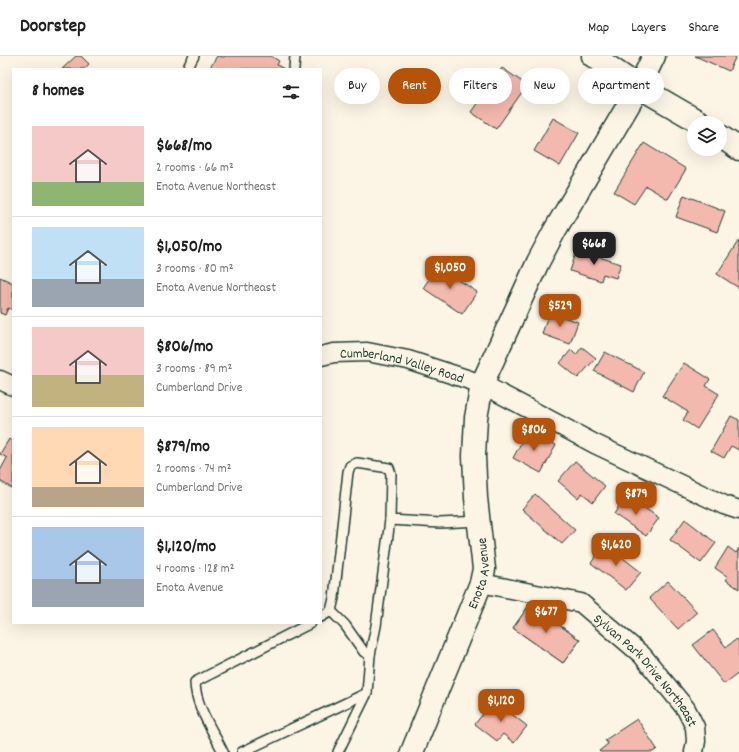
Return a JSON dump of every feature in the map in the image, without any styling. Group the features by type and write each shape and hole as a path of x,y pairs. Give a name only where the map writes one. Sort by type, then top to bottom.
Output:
{"street":[{"path":"594,56 611,68"},
{"name":"Enota Avenue","path":"648,68 654,56"},
{"path":"664,102 689,116"},
{"name":"Enota Avenue","path":"412,752 481,583 484,569 474,456 476,418 482,384 542,256 629,104"},
{"path":"727,141 739,149"},
{"name":"Cumberland Valley Road","path":"322,356 334,353 367,352 408,360 482,384 595,444 724,505 739,510"},
{"path":"0,380 12,386"},
{"name":"Sylvan Park Drive Northeast","path":"481,583 581,603 642,655 686,709 694,727 696,741 694,752"}],"lane":[{"path":"188,68 194,56"},
{"path":"294,68 295,56"},
{"path":"331,612 334,598 348,472 350,466 357,463 389,468 391,474 390,520 376,626 370,655 367,693 338,752"},
{"path":"390,520 440,523 479,521"},
{"path":"322,616 331,612"},
{"path":"331,612 345,625 364,652 370,655"},
{"path":"223,752 198,701 195,692 195,682 308,624"},
{"path":"242,752 367,693"}],"building":[{"path":"76,56 81,56 89,64 85,68 63,68"},
{"path":"217,56 271,56 279,61 277,65 282,68 210,68"},
{"path":"695,56 736,56 729,71"},
{"path":"512,75 520,80 520,95 496,129 471,112 477,104 512,104"},
{"path":"553,118 579,133 560,166 534,151"},
{"path":"644,143 686,169 668,199 646,186 634,204 614,192"},
{"path":"684,195 725,211 717,232 676,217"},
{"path":"739,240 739,288 717,274"},
{"path":"577,250 621,264 616,278 603,274 601,281 570,271"},
{"path":"438,266 477,292 462,314 423,288"},
{"path":"0,277 12,283 12,310 8,308 5,315 0,313"},
{"path":"549,312 578,322 570,344 542,334"},
{"path":"582,347 596,358 578,378 560,363 571,350 576,355"},
{"path":"605,352 644,372 634,392 594,371"},
{"path":"684,363 710,379 706,386 719,394 697,429 683,420 688,412 662,396"},
{"path":"731,416 739,420 739,450 731,446 724,458 711,451"},
{"path":"528,430 556,445 541,473 513,458"},
{"path":"9,439 12,441 12,488 0,481 0,471 7,458 0,454"},
{"path":"575,461 605,486 593,502 582,493 578,498 558,481"},
{"path":"535,494 575,530 562,544 522,509"},
{"path":"626,495 659,518 646,536 614,514"},
{"path":"685,519 716,543 701,563 670,540"},
{"path":"605,544 641,572 626,590 591,563"},
{"path":"728,547 736,553 739,548 739,589 726,580 728,577 715,568"},
{"path":"668,581 697,612 678,629 649,598"},
{"path":"530,604 580,640 563,663 513,628"},
{"path":"530,604 580,640 563,663 513,628"},
{"path":"713,630 726,647 737,639 739,642 739,673 724,684 693,645"},
{"path":"494,700 527,726 514,743 503,734 497,741 475,724"},
{"path":"637,719 657,749 653,752 599,751 608,744 605,740"}]}
